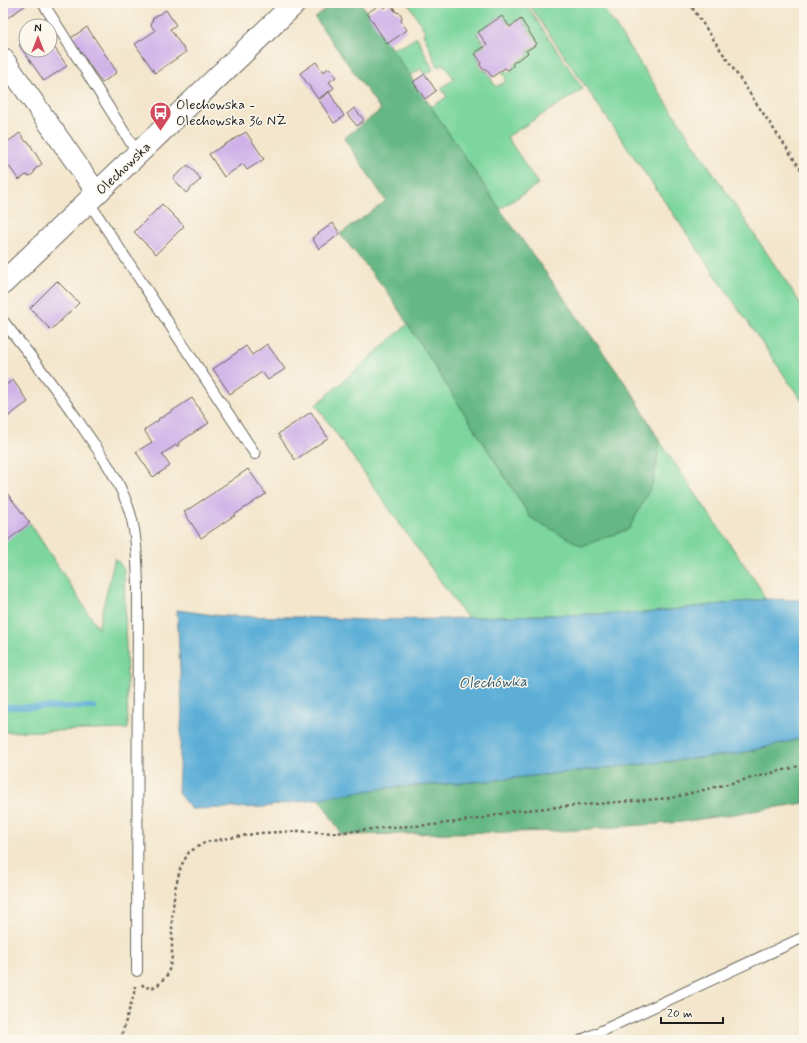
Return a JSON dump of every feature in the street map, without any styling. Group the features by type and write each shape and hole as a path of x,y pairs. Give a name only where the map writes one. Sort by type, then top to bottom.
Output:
{"street":[{"name":"Olechowska","path":"3,283 295,3"},
{"path":"3,58 93,197"}],"lane":[{"path":"43,3 138,154"},
{"path":"93,197 255,454"},
{"path":"3,321 53,384 110,467 125,498 131,517 137,551 138,586 137,972"},
{"path":"582,1040 804,937"}],"path":[{"path":"390,3 396,11"},
{"path":"689,3 804,174"},
{"path":"137,972 138,980 144,987 151,988 158,985 168,974 172,957 174,889 181,866 188,852 206,842 260,833 299,831 334,833 392,827 433,825 478,819 515,811 671,798 804,764"},
{"path":"120,1040 134,994 137,972"}],"green space":[{"path":"333,3 361,3 500,209 633,394 660,442 653,483 629,529 582,546 531,518 386,290 340,234 386,201 344,138 381,110 315,18"},
{"path":"408,3 525,3 583,89 507,137 538,184 500,209 431,107 447,97 441,88 454,79 444,64 438,67 423,33 425,31","holes":["502,15 510,25 521,18 539,44 528,51 529,54 514,64 514,68 508,72 506,70 502,73 506,78 505,82 495,86 486,70 482,70 478,65 480,62 474,52 485,45 477,33"]},
{"path":"528,3 600,3 804,309 804,404"},
{"path":"417,37 433,70 426,74 423,73 421,69 409,76 391,50 399,45 401,47"},
{"path":"408,324 531,518 653,483 660,442 760,588 765,599 645,613 468,618 460,609 316,405"},
{"path":"30,523 98,628 115,558 124,569 128,729 3,732 3,542"},
{"path":"804,737 804,803 682,822 562,831 342,835 319,798 385,788 487,781 737,754"}],"water":[{"path":"765,599 804,600 804,737 737,754 487,781 385,788 264,807 191,809 178,793 182,708 177,610 221,616 365,620 442,619 502,616 645,613"}],"building":[{"path":"3,3 25,3 26,5 3,21"},
{"path":"381,4 384,8 390,4 396,12 400,13 402,17 401,21 407,30 387,44 367,13"},
{"path":"166,10 176,25 170,29 186,52 155,73 135,44 155,31 151,25 153,18"},
{"path":"502,16 510,27 521,19 537,44 526,51 528,53 513,63 513,66 508,70 505,68 492,77 486,69 483,69 480,65 481,62 475,53 487,45 478,32"},
{"path":"87,27 117,72 102,83 71,38"},
{"path":"58,53 67,66 44,81 28,58 58,58"},
{"path":"316,62 323,72 329,68 336,77 329,82 334,88 318,99 300,73"},
{"path":"425,74 436,91 425,99 413,82"},
{"path":"329,92 344,116 334,123 319,100"},
{"path":"354,108 364,120 357,126 347,114"},
{"path":"246,132 264,159 247,170 243,164 224,177 209,154"},
{"path":"20,133 26,142 28,141 42,164 35,169 34,173 30,176 26,175 19,180 3,158 5,157 3,154 3,145"},
{"path":"188,165 201,179 186,193 173,178"},
{"path":"162,204 184,226 156,254 134,232"},
{"path":"333,223 340,234 319,249 312,238"},
{"path":"57,281 79,303 51,330 30,308"},
{"path":"267,344 285,369 268,380 262,372 230,394 213,369 246,346 252,355"},
{"path":"13,380 28,402 3,420 3,387"},
{"path":"192,398 209,423 178,443 178,446 176,445 162,454 170,466 153,477 136,452 152,442 144,430 161,417"},
{"path":"311,412 328,438 295,460 278,434"},
{"path":"248,469 266,494 201,538 184,512"},
{"path":"6,492 30,523 4,543 3,503 5,502 3,494"}],"waterway":[{"name":"Olechówka","path":"3,707 94,707"}],"place":[{"name":"Olechowska - Olechowska 36 NŻ","path":"160,132"}]}
